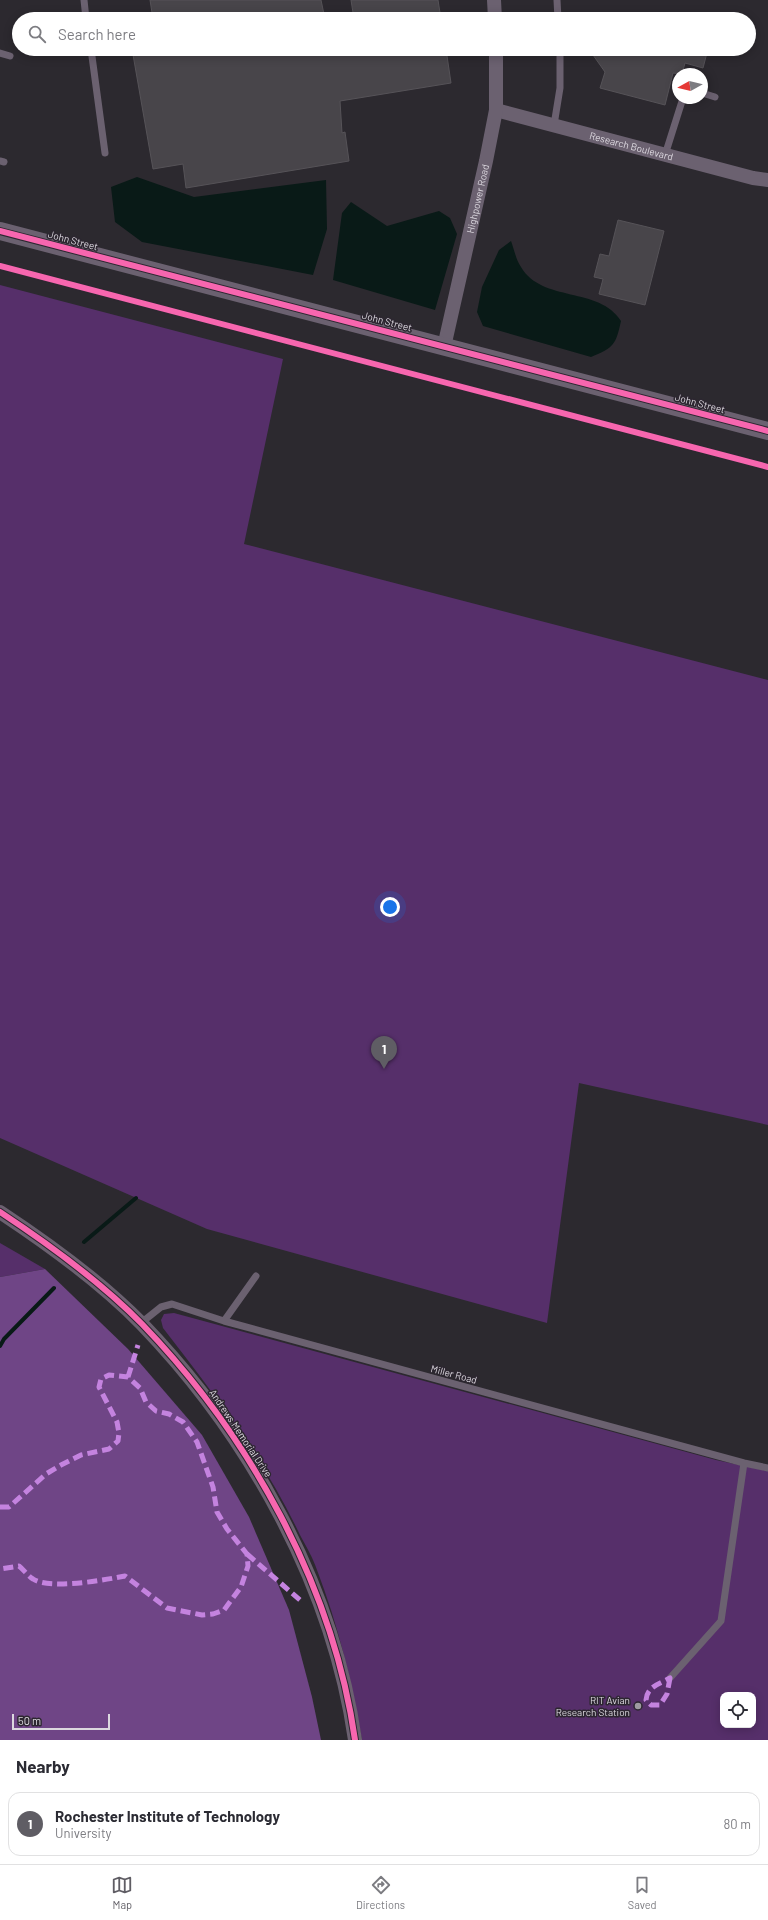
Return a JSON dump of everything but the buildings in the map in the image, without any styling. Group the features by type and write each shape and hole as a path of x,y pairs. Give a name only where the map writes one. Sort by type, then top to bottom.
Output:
{"street":[{"path":"494,0 495,12"},
{"name":"Highpower Road","path":"444,347 496,110 496,56"},
{"name":"Research Boulevard","path":"496,110 753,178 768,180"},
{"name":"John Street","path":"0,232 768,432"},
{"name":"Andrews Memorial Drive","path":"0,1212 57,1251 101,1287 141,1323 194,1383 225,1424 254,1467 278,1509 299,1553 331,1639 343,1684 355,1740"}],"lane":[{"path":"84,0 85,12"},
{"path":"557,0 558,12"},
{"path":"0,53 10,56"},
{"path":"92,56 105,153"},
{"path":"554,125 560,88 560,56"},
{"path":"708,95 715,97"},
{"path":"665,155 681,104"},
{"path":"224,1321 256,1276"},
{"name":"Miller Road","path":"141,1323 157,1309 172,1304 224,1321 744,1463 768,1468"},
{"path":"670,1678 721,1621 744,1463"}],"shaded area":[{"path":"137,177 194,197 326,180 327,229 313,275 142,242 115,222 111,187"},
{"path":"351,202 387,226 439,211 450,218 457,234 435,310 333,280 342,213"},
{"path":"511,241 519,264 530,278 542,286 585,298 599,303 611,310 621,321 615,340 609,348 591,357 483,326 477,312 482,287 499,250"},
{"path":"0,285 283,359 244,544 768,680 768,1125 579,1083 547,1323 207,1229 0,1138"},
{"path":"0,1243 45,1269 0,1277"},
{"path":"45,1269 128,1349 202,1435 249,1517 289,1610 312,1697 321,1740 0,1740 0,1277"},
{"path":"174,1313 716,1460 768,1471 768,1740 362,1740 354,1697 338,1633 325,1591 311,1557 271,1480 219,1402 163,1328 161,1320 164,1314"}],"waterway":[{"path":"84,1242 136,1198"},
{"path":"0,1346 4,1339 54,1288"}],"marked path":[{"path":"128,1377 138,1345"},
{"path":"0,1507 9,1507 46,1474 61,1465 81,1455 109,1449 118,1441 119,1433 117,1422 99,1387 101,1379 109,1375 128,1377 140,1388 146,1402 156,1411 169,1414 183,1422 197,1442 213,1487 217,1512 227,1529 247,1554 248,1566 241,1587 224,1610 213,1614 202,1615 167,1608 125,1576 78,1583 51,1584 33,1579 19,1566 0,1569"},
{"path":"247,1554 300,1600"},
{"path":"670,1678 667,1694 660,1705 651,1705 646,1700 651,1688 670,1678"}],"cycle path":[{"path":"0,231 768,431"},
{"path":"0,266 768,467"},
{"path":"0,1212 37,1237 92,1278 142,1324 181,1367 217,1414 251,1464 280,1516 306,1570 327,1625 344,1682 355,1740"}],"place":[{"name":"Rochester Institute of Technology","path":"384,1069"},
{"name":"RIT Avian Research Station","path":"638,1706"}]}
